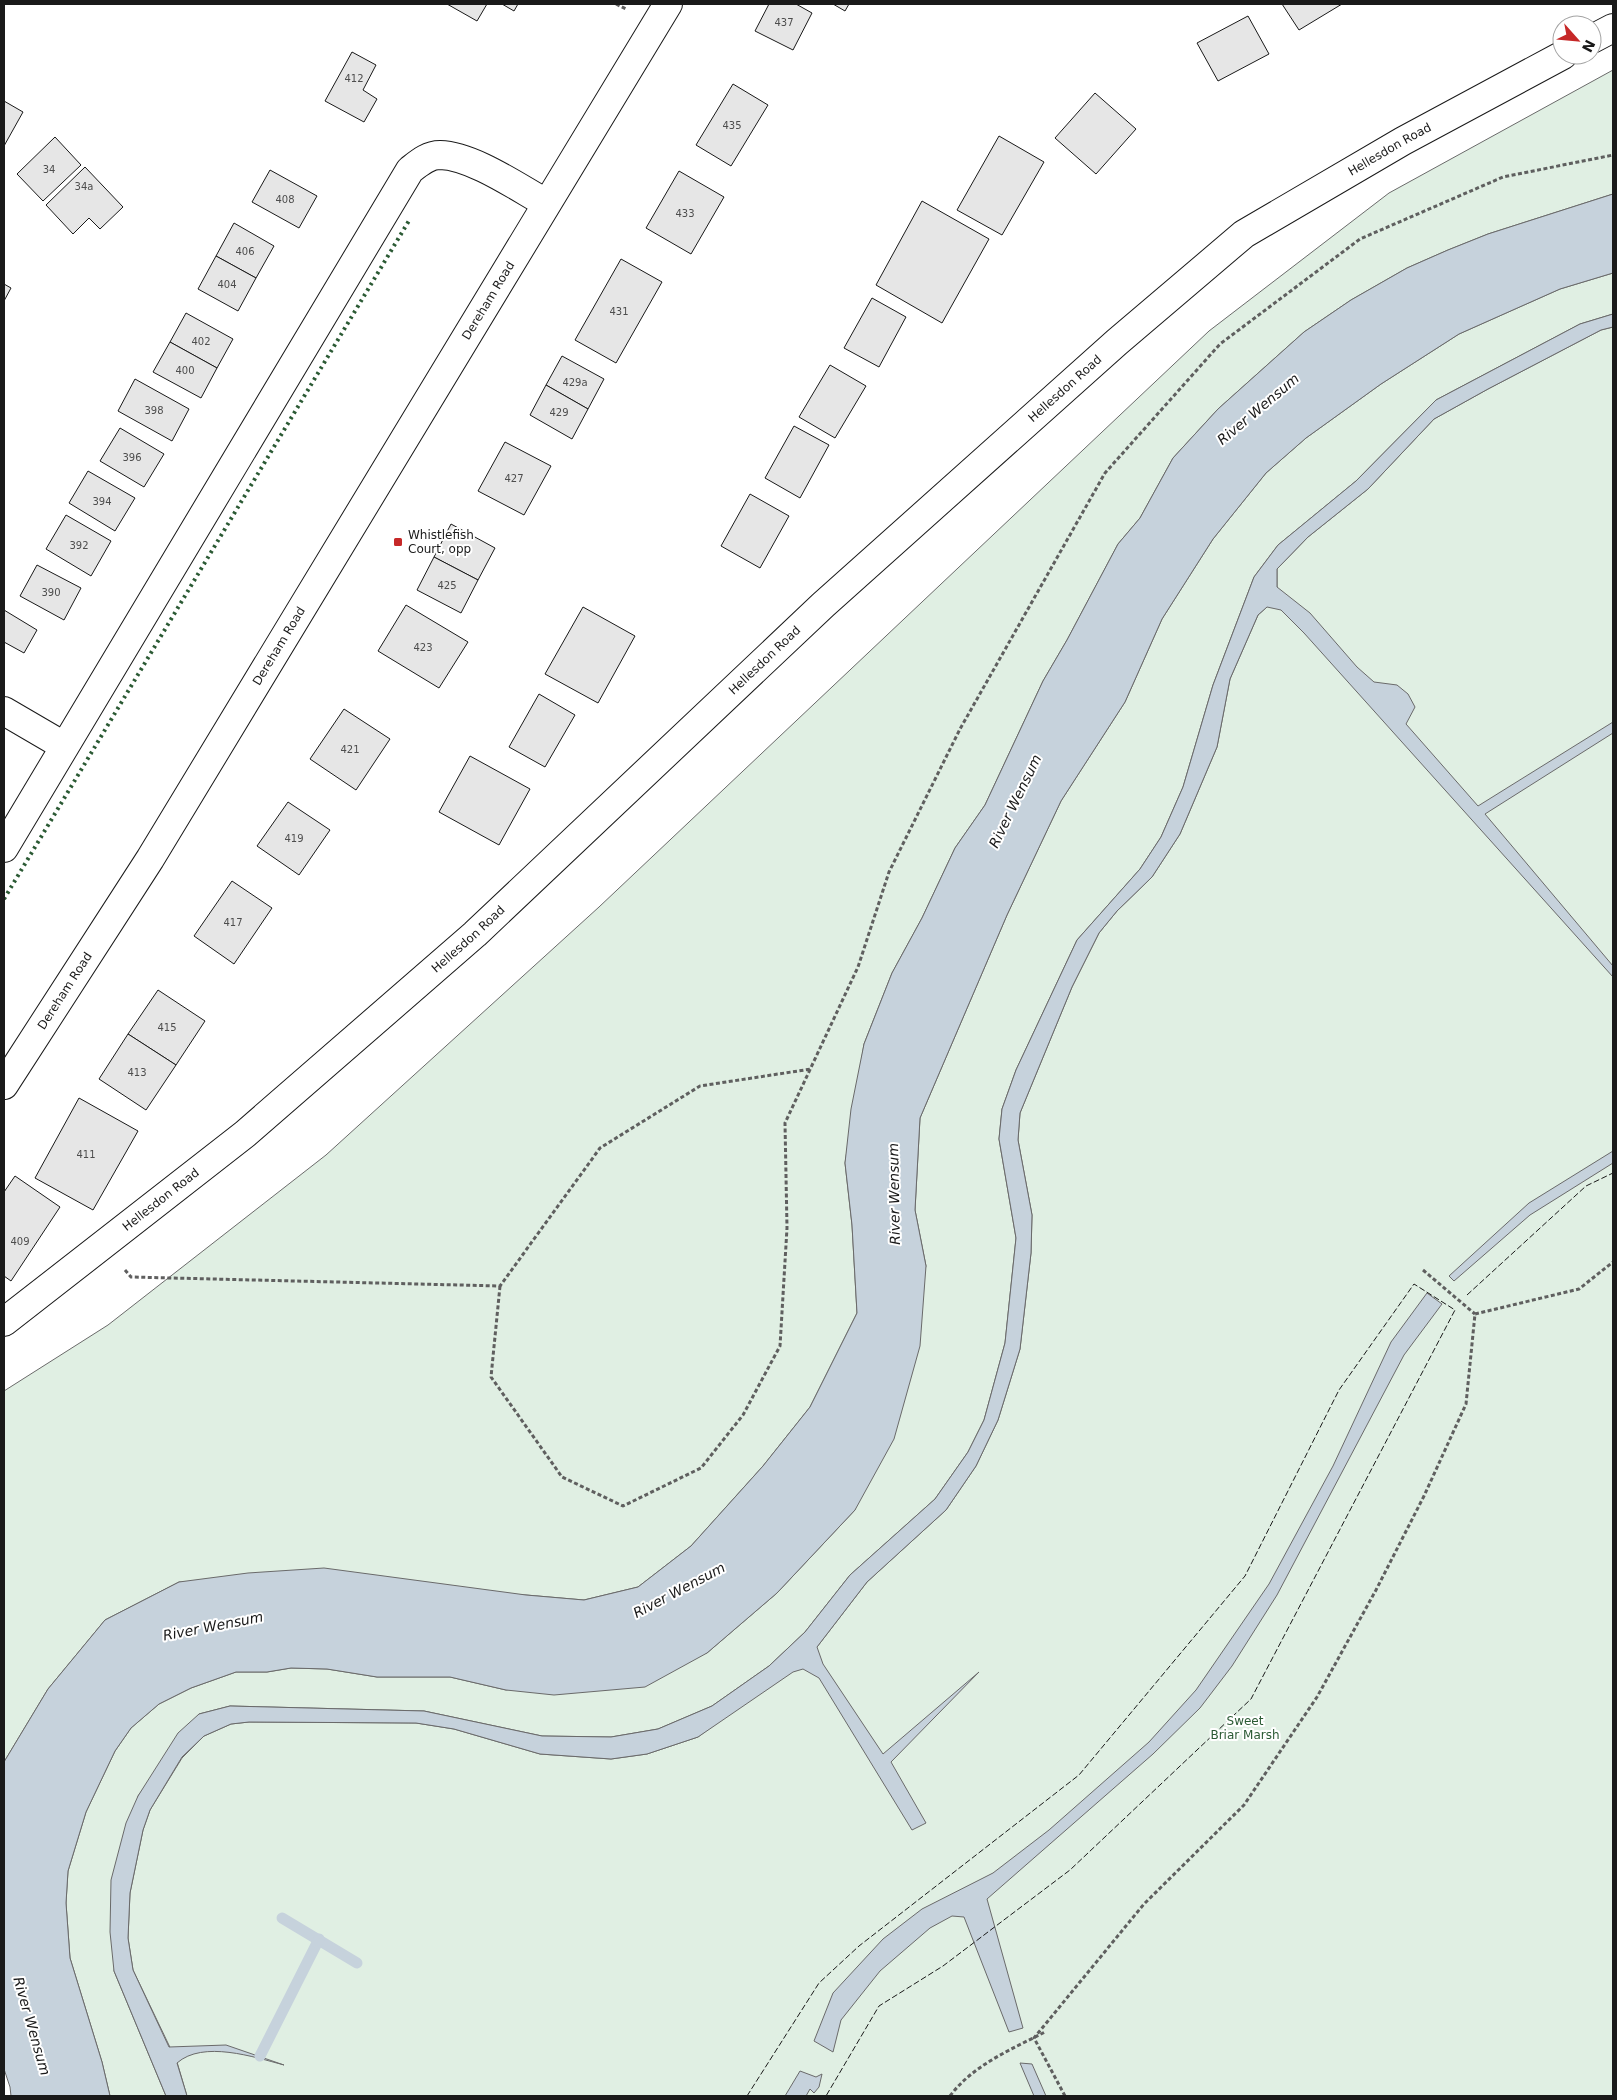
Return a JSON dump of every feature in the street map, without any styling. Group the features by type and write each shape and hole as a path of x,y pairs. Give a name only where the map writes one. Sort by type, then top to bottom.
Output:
{"main road":[{"name":"Dereham Road","path":"4,1085 150,859 668,4"},
{"name":"Hellesdon Road","path":"4,1322 245,1134 475,934 823,605 1117,342 1244,234 1403,141 1552,61"},
{"path":"4,848 410,170 424,158 440,155 467,161 546,203"},
{"path":"4,711 64,746"}],"path":[{"path":"811,1069 700,1086 600,1148 500,1286 491,1377 562,1477 623,1506 701,1468 743,1415 780,1346 787,1228 785,1123 811,1069 858,967 889,872 960,729 1105,473 1220,344 1360,240 1503,177 1613,155"},
{"path":"100,1246 131,1277 500,1286"},
{"path":"1475,1314 1579,1289 1613,1262"},
{"path":"1423,1270 1475,1314"},
{"path":"1034,2038 1144,1904 1244,1805 1317,1696 1376,1590 1420,1505 1466,1404 1475,1314"},
{"path":"950,2096 960,2082 995,2058 1045,2032"},
{"path":"1034,2038 1065,2096"}],"green space":[{"path":"1613,70 1613,194 1488,234 1407,268 1351,300 1304,332 1218,409 1173,458 1140,518 1118,544 1043,681 985,805 955,848 922,918 892,973 864,1044 845,1163 852,1225 857,1313 810,1407 763,1466 691,1546 638,1587 584,1600 526,1595 179,1582 105,1620 48,1689 4,1762 4,1391 108,1325 326,1155 599,907 1209,331 1389,193"},
{"path":"1613,273 1613,314 1580,324 1436,400 1356,481 1278,545 1254,577 1213,685 1183,787 1161,837 1140,869 1077,940 1016,1070 1002,1109 999,1139 1016,1238 1005,1343 984,1420 968,1452 935,1499 850,1575 805,1632 769,1666 712,1706 658,1729 611,1737 542,1736 424,1711 230,1706 199,1714 138,1796 114,1971 166,2096 110,2096 102,2062 70,1958 66,1903 68,1871 86,1812 115,1751 131,1728 159,1704 191,1688 236,1672 267,1672 291,1668 327,1669 377,1677 450,1677 506,1690 707,1653 777,1593 855,1510 926,1266 915,1210 920,1118 1007,915 1061,801 1125,702 1162,619 1213,539 1266,473 1306,438 1381,384 1459,334 1560,289"},
{"name":"Sweet Briar Marsh","path":"1613,327 1613,2096 187,2096 177,2062 133,1970 128,1938 130,1893 143,1830 150,1810 182,1758 204,1736 231,1724 249,1722 416,1723 454,1729 540,1754 611,1759 647,1754 698,1737 817,1647 867,1582 946,1510 976,1466 998,1420 1020,1349 1031,1253 1032,1215 1018,1140 1020,1113 1072,987 1099,933 1117,911 1152,877 1180,834 1217,747 1230,679 1258,615 1267,607 1277,587 1277,569 1308,537 1368,489 1434,419 1601,330"}],"water":[{"name":"River Wensum","path":"1613,194 1613,273 1560,289 1459,334 1381,384 1306,438 1266,473 1213,539 1162,619 1125,702 1061,801 1007,915 920,1118 915,1210 926,1266 920,1346 894,1439 855,1510 777,1593 707,1653 645,1687 554,1695 506,1690 450,1677 377,1677 327,1669 291,1668 267,1672 236,1672 191,1688 159,1704 131,1728 115,1751 86,1812 68,1871 66,1903 70,1958 102,2062 110,2096 11,2096 4,2069 4,1762 48,1689 105,1620 179,1582 248,1573 324,1568 526,1595 584,1600 638,1587 691,1546 763,1466 810,1407 857,1313 852,1225 845,1163 851,1109 864,1044 892,973 922,918 955,848 985,805 1043,681 1118,544 1140,518 1173,458 1218,409 1304,332 1351,300 1407,268 1448,250 1488,234"},
{"path":"1613,314 1613,327 1601,330 1434,419 1368,489 1308,537 1277,569 1277,587 1310,613 1357,667 1374,682 1397,685 1408,694 1415,707 1406,724 1478,806 1613,722 1613,733 1485,814 1613,966 1613,977 1304,633 1281,610 1267,607 1258,615 1230,679 1217,747 1180,834 1152,877 1117,911 1099,933 1072,987 1020,1113 1018,1140 1032,1215 1031,1253 1020,1349 998,1420 976,1466 946,1510 867,1582 817,1647 823,1664 883,1754 979,1672 891,1762 926,1823 912,1830 819,1678 803,1669 793,1672 698,1737 647,1754 611,1759 540,1754 454,1729 416,1723 249,1722 231,1724 204,1736 182,1757 150,1810 143,1830 130,1893 128,1938 133,1970 169,2047 226,2045 284,2065 229,2052 200,2052 188,2056 177,2063 187,2096 166,2096 114,1971 110,1932 111,1880 126,1823 138,1796 178,1733 199,1714 230,1706 424,1711 542,1736 611,1737 658,1729 712,1706 769,1666 805,1632 850,1575 935,1499 968,1452 984,1420 1005,1343 1016,1238 999,1139 1002,1109 1016,1070 1077,940 1140,869 1161,837 1183,787 1213,685 1254,577 1278,545 1356,481 1436,400 1580,324"},
{"path":"1613,1151 1613,1163 1530,1215 1454,1281 1449,1276 1529,1203"},
{"path":"1427,1293 1442,1304 1404,1355 1277,1595 1232,1666 1200,1708 1153,1754 987,1899 1023,2028 1009,2032 964,1917 952,1916 930,1928 880,1971 841,2020 833,2052 814,2041 833,1993 883,1939 922,1909 993,1873 1049,1830 1149,1742 1196,1690 1269,1584 1333,1466 1391,1342"},
{"path":"1020,2063 1032,2064 1046,2096 1034,2096"},
{"path":"800,2071 816,2077 822,2074 819,2087 814,2093 810,2089 806,2096 785,2096"}],"building":[{"path":"447,4 487,4 477,21"},
{"path":"502,4 518,4 514,11"},
{"path":"769,4 796,4 812,13 793,50 755,31"},
{"path":"833,4 849,4 845,11"},
{"path":"1282,4 1342,4 1299,30"},
{"path":"1248,16 1269,54 1218,81 1197,43"},
{"path":"352,52 376,65 363,90 377,99 364,122 325,101"},
{"path":"733,84 768,105 731,166 696,145"},
{"path":"1095,93 1136,129 1096,174 1055,138"},
{"path":"4,101 23,112 4,146"},
{"path":"999,136 1044,162 1002,235 957,210"},
{"path":"55,137 81,165 43,201 17,174"},
{"path":"85,167 123,207 100,229 89,218 73,234 46,205"},
{"path":"270,170 317,196 299,228 252,202"},
{"path":"679,171 724,197 691,254 646,228"},
{"path":"922,201 989,239 942,323 876,285"},
{"path":"234,223 274,246 256,278 216,256"},
{"path":"216,256 256,278 238,311 198,289"},
{"path":"621,259 662,282 616,363 575,340"},
{"path":"4,284 11,288 4,301"},
{"path":"872,298 906,317 879,367 844,348"},
{"path":"186,313 233,339 217,368 170,342"},
{"path":"170,342 217,368 201,398 153,372"},
{"path":"562,356 604,379 588,409 546,385"},
{"path":"830,365 866,386 835,438 799,417"},
{"path":"135,379 189,409 172,441 118,411"},
{"path":"546,385 588,409 572,439 530,415"},
{"path":"794,426 829,445 800,498 765,478"},
{"path":"120,428 164,454 144,487 100,461"},
{"path":"505,442 551,466 524,515 478,491"},
{"path":"88,471 135,498 115,531 69,503"},
{"path":"750,494 789,516 760,568 721,546"},
{"path":"66,515 111,541 91,576 46,549"},
{"path":"451,524 495,548 478,580 434,557"},
{"path":"434,557 478,580 461,613 417,590"},
{"path":"37,565 81,588 64,620 20,596"},
{"path":"406,605 468,642 439,688 378,651"},
{"path":"583,607 635,636 598,703 545,674"},
{"path":"4,610 37,630 24,653 4,642"},
{"path":"539,694 575,715 545,767 509,747"},
{"path":"344,709 390,739 356,790 310,759"},
{"path":"470,756 530,789 499,845 439,812"},
{"path":"288,802 330,830 299,875 257,846"},
{"path":"232,881 272,908 234,964 194,936"},
{"path":"158,990 205,1021 176,1065 128,1034"},
{"path":"128,1034 176,1065 146,1110 99,1079"},
{"path":"79,1098 138,1131 93,1210 35,1178"},
{"path":"15,1176 60,1207 11,1281 4,1276 4,1192"}],"waterway":[{"path":"282,1918 357,1963"},
{"path":"260,2056 319,1939"}],"hedge":[{"path":"4,899 410,219"}],"fence":[{"path":"1467,1295 1586,1186 1613,1173"},
{"path":"747,2096 819,1983 859,1946 1079,1775 1245,1576 1339,1390 1414,1284 1455,1310 1251,1699 1070,1870 943,1966 879,2006 826,2096"}],"place":[{"name":"Whistlefish Court, opp","path":"398,542"}]}
